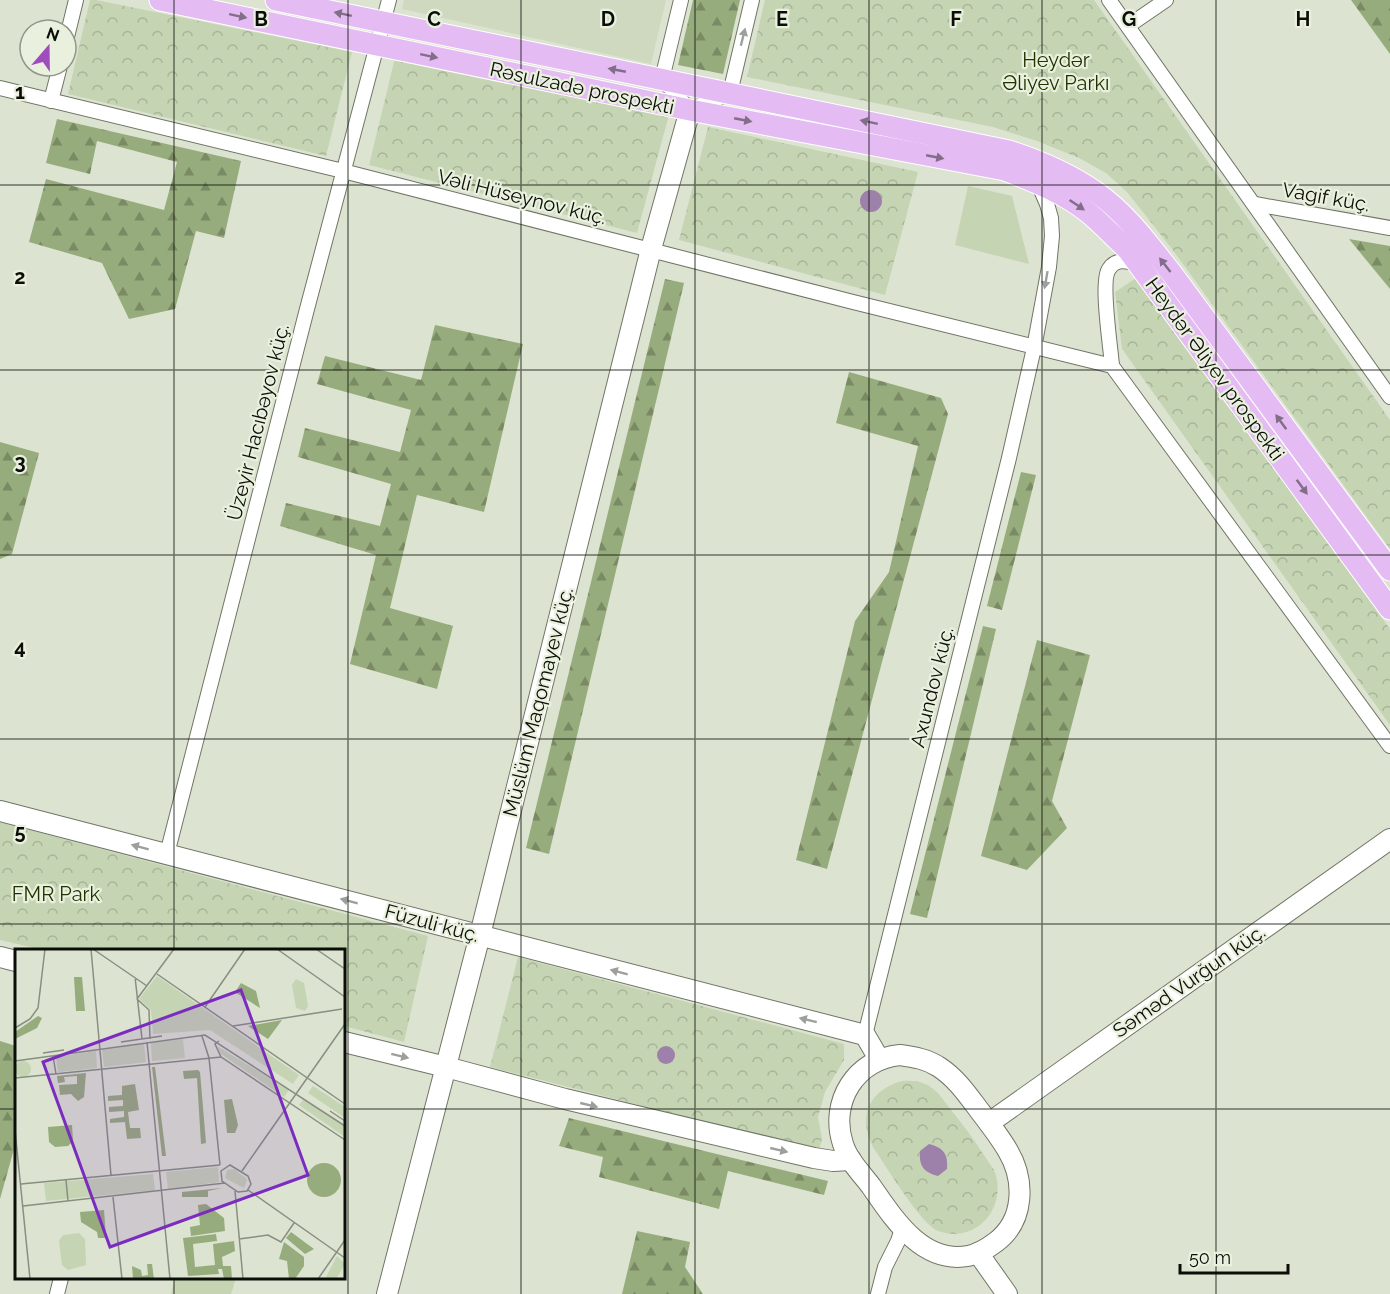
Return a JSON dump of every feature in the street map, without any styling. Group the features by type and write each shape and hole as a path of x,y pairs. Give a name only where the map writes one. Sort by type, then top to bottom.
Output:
{"main road":[{"name":"Rəsulzadə prospekti","path":"160,0 690,110 1007,161"},
{"name":"Rəsulzadə prospekti","path":"276,0 730,93 1007,161"},
{"name":"Heydər Əliyev prospekti","path":"1007,161 1038,183 1066,197 1088,213 1122,244 1390,609"},
{"name":"Heydər Əliyev prospekti","path":"1007,161 1046,164 1098,193 1141,235 1173,275 1390,570"}],"street":[{"path":"72,18 76,0"},
{"name":"Üzeyir Hacıbəyov küç.","path":"167,854 389,0"},
{"path":"681,0 662,79 690,110 730,93 752,0"},
{"path":"1109,0 1390,397"},
{"path":"1128,26 1166,0"},
{"path":"51,101 57,78"},
{"name":"Vəli Hüseynov küç.","path":"0,88 343,171 1112,366"},
{"name":"Müslüm Maqomayev küç.","path":"387,1294 480,935 651,249 690,110"},
{"name":"Axundov küç.","path":"865,1035 1009,458 1034,348 1049,267 1052,236 1051,218 1038,183"},
{"name":"Vagif küç.","path":"1255,204 1390,228"},
{"path":"1138,264 1118,261 1109,268 1106,274 1105,290 1112,366 1390,746"},
{"name":"Füzuli küç.","path":"0,811 865,1035"},
{"name":"Səməd Vurğun küç.","path":"989,1123 1390,839"},
{"path":"0,957 15,961"},
{"path":"865,1035 879,1059"},
{"path":"345,1042 565,1099 814,1158 833,1161 852,1160"},
{"path":"900,1055 923,1059 937,1066 959,1084 989,1123 1009,1152 1016,1167 1020,1194 1018,1209 1005,1235 978,1254 956,1257 935,1252 913,1239 902,1229 844,1147 839,1113 845,1094 858,1074 879,1059 900,1055"},
{"path":"878,1294 885,1267 902,1229"},
{"path":"978,1254 1007,1294"},
{"path":"57,1294 61,1279"}],"shaded area":[{"path":"404,0 666,0 651,64 402,9"},
{"path":"871,190 879,193 882,201 879,209 871,212 863,209 860,201 863,193"},
{"path":"666,1046 672,1049 675,1055 672,1061 666,1064 660,1061 657,1055 660,1049"},
{"path":"929,1144 942,1150 947,1159 947,1169 938,1176 925,1170 920,1161 920,1151"}],"green space":[{"path":"90,0 96,0 352,52 326,156 68,94 72,78 78,78 78,51"},
{"path":"693,0 740,0 723,74 678,65"},
{"name":"Heydər Əliyev Parkı","path":"765,0 1094,0 1390,420 1390,549 1172,249 1127,192 1106,173 1079,158 993,127 747,77"},
{"path":"1351,0 1390,0 1390,54"},
{"path":"395,58 669,115 637,233 369,165"},
{"path":"57,119 241,161 224,238 196,231 175,309 129,319 102,263 29,242 46,179 164,210 177,162 97,141 90,174 46,163"},
{"path":"708,127 918,172 885,295 679,240"},
{"path":"968,186 1012,196 1029,264 955,245"},
{"path":"1349,239 1390,246 1390,289"},
{"path":"1136,278 1390,629 1390,725 1122,349 1115,292"},
{"path":"665,279 684,283 549,854 526,848"},
{"path":"435,325 523,344 484,512 417,495 390,608 453,626 437,689 350,664 376,555 280,526 286,503 380,526 391,484 298,457 305,428 400,452 411,410 317,384 325,356 421,380"},
{"path":"849,372 941,398 948,414 827,869 796,860 855,621 889,572 918,446 836,423"},
{"path":"0,442 39,453 12,554 0,559"},
{"path":"1021,472 1036,475 1002,610 987,606"},
{"path":"983,626 996,629 927,918 910,914"},
{"path":"1037,640 1090,655 1052,801 1067,828 1027,870 981,856"},
{"name":"FMR Park","path":"0,822 428,936 404,1042 345,1026 345,949 39,949 0,940"},
{"path":"518,957 844,1044 844,1060 825,1092 818,1117 822,1139 819,1151 490,1067"},
{"path":"0,1041 15,1046 15,1146 0,1199"},
{"path":"917,1081 928,1085 938,1093 994,1170 998,1192 996,1202 985,1220 967,1232 947,1233 931,1226 904,1193 873,1147 869,1137 866,1117 872,1100 887,1087 898,1082"},
{"path":"569,1118 828,1181 824,1195 728,1171 719,1209 599,1177 603,1157 559,1146"},
{"path":"637,1231 690,1242 685,1267 703,1294 622,1294"},
{"path":"175,1279 236,1279 231,1294 171,1294"}]}
